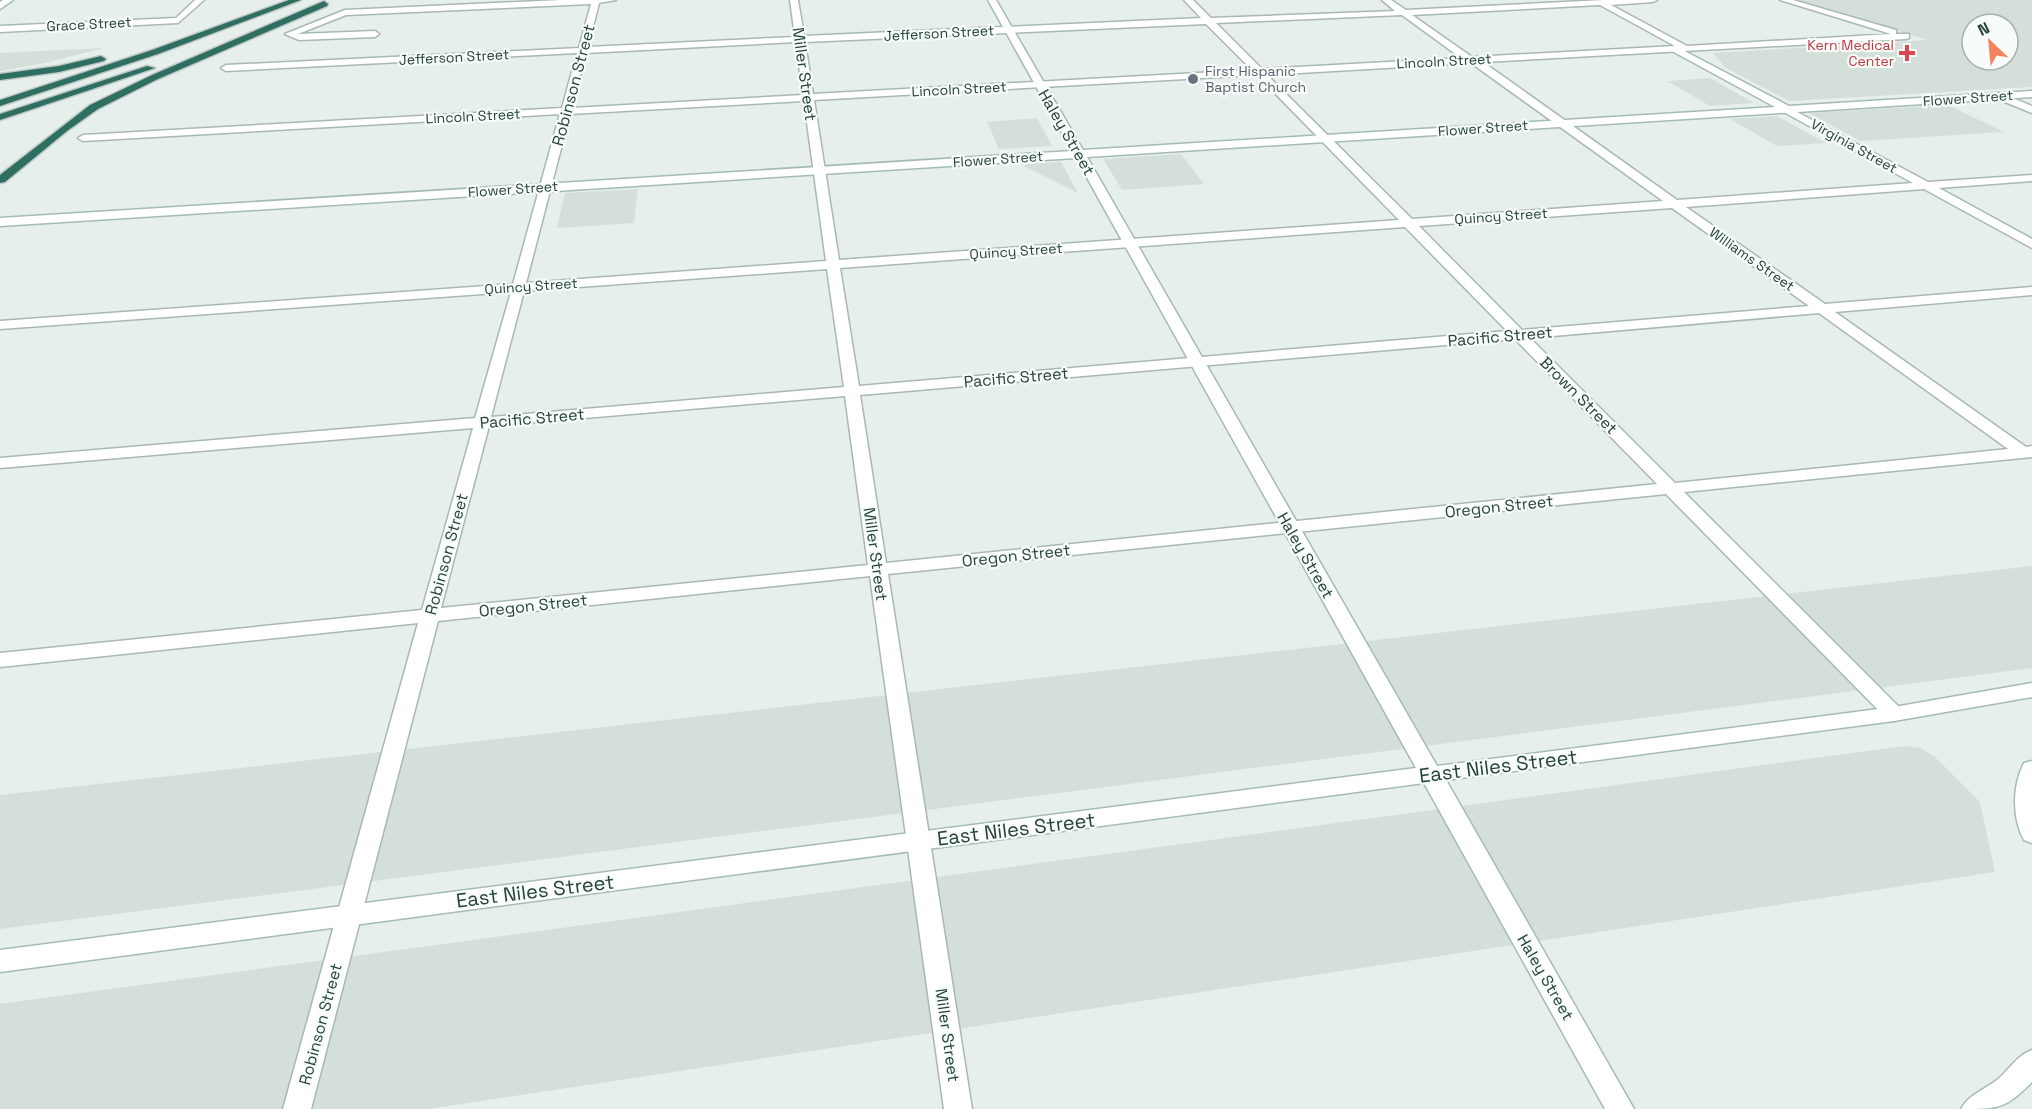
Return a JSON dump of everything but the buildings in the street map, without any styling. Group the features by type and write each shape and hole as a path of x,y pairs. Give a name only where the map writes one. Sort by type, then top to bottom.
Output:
{"highway":[{"path":"0,77 59,69 98,60 291,0"},
{"path":"0,103 155,52 297,0"},
{"path":"0,117 148,69 334,0"},
{"path":"0,180 94,107 155,77 324,4"},
{"path":"0,164 0,180"}],"street":[{"path":"0,6 9,0"},
{"name":"Grace Street","path":"0,29 178,20 200,0"},
{"name":"Robinson Street","path":"297,1109 596,0"},
{"path":"375,34 299,38 289,34 345,13 612,0"},
{"name":"Miller Street","path":"794,0 958,1109"},
{"name":"Haley Street","path":"992,0 1620,1109"},
{"name":"Brown Street","path":"1188,0 1327,138 1894,714"},
{"name":"Williams Street","path":"1386,0 2029,454"},
{"name":"Jefferson Street","path":"226,68 1653,0"},
{"name":"Lincoln Street","path":"83,138 1906,36 1784,0"},
{"name":"Virginia Street","path":"1599,1 1786,109 2032,244"},
{"name":"Flower Street","path":"0,222 2032,94"},
{"path":"1999,96 2032,110"},
{"name":"Quincy Street","path":"0,325 2032,178"},
{"name":"Pacific Street","path":"0,463 2032,291"},
{"name":"Oregon Street","path":"0,660 1671,488 2029,454"},
{"name":"East Niles Street","path":"0,961 1894,714 2032,690"},
{"path":"2032,769 2026,786 2026,815 2032,834"},
{"path":"1975,1109 1992,1100 2020,1078 2032,1062"}],"shaded area":[{"name":"Kern Medical Center","path":"1793,0 2032,0 2032,87 1789,101 1726,68 1713,53 1928,40"},
{"path":"104,48 45,63 0,71 0,53"},
{"path":"1710,78 1754,103 1710,106 1667,81"},
{"path":"1948,105 2004,132 1860,141 1809,113"},
{"path":"1777,116 1826,143 1777,146 1730,119"},
{"path":"1037,118 1052,146 999,149 987,122"},
{"path":"1181,154 1204,184 1122,190 1103,159"},
{"path":"1061,162 1078,193 1020,164"},
{"path":"638,189 634,223 557,228 565,193"},
{"path":"2032,566 2032,668 0,929 0,795"},
{"path":"1904,746 1920,748 1935,757 1980,802 1995,872 428,1109 0,1109 0,1004"}],"place":[{"name":"Kern Medical Center","path":"1907,53"},
{"name":"First Hispanic Baptist Church","path":"1193,79"}]}
